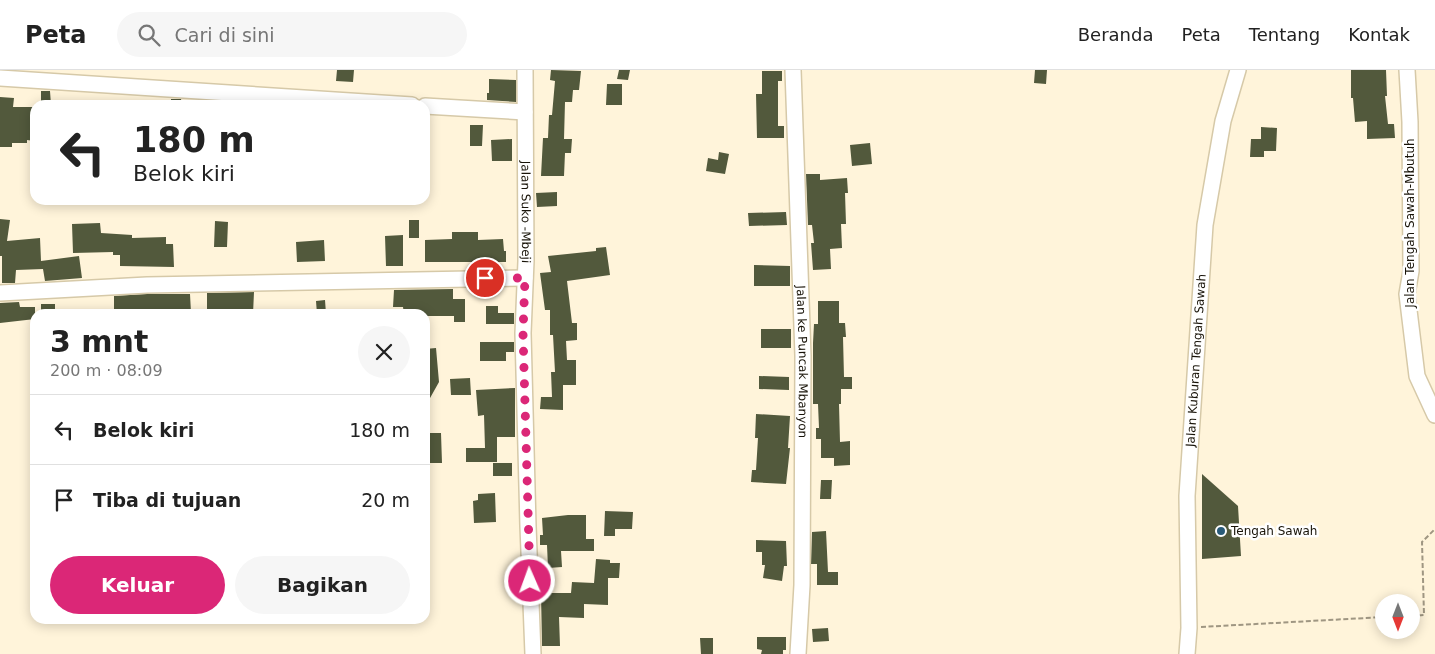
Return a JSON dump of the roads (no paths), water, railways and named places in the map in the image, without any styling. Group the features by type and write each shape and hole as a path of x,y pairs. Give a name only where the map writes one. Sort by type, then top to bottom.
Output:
{"street":[{"name":"Jalan Suko -Mbeji","path":"525,70 525,278 523,343 533,654"},
{"name":"Jalan ke Puncak Mbanyon","path":"793,70 803,356 802,585 798,654"},
{"name":"Jalan Kuburan Tengah Sawah","path":"1187,654 1189,628 1186,496 1206,225 1224,121 1238,70"},
{"name":"Jalan Tengah Sawah-Mbutuh","path":"1407,70 1410,122 1411,271 1407,294 1417,376 1435,415"},
{"path":"0,78 336,100"},
{"path":"430,106 525,112"},
{"path":"0,293 147,285 525,278"}],"place":[{"name":"Tengah Sawah","path":"1221,531"}]}
